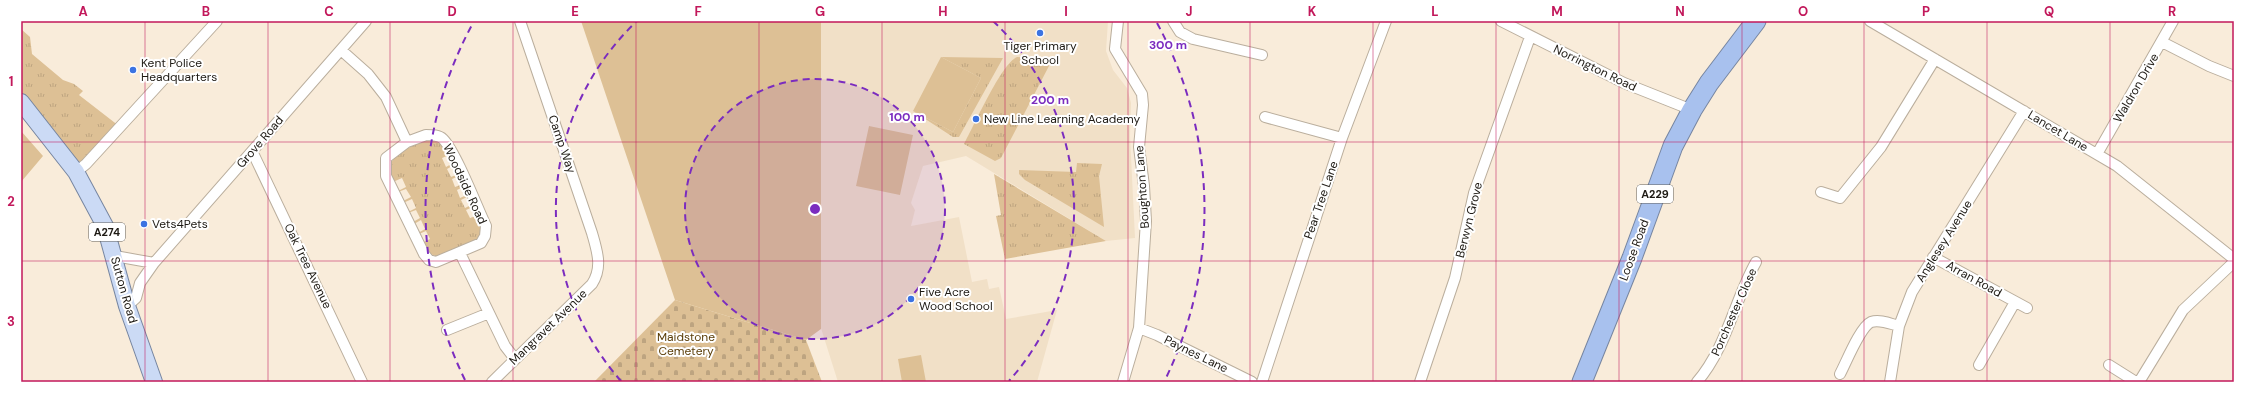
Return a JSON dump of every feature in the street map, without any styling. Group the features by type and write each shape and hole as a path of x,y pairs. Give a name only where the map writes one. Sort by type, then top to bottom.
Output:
{"highway":[{"name":"Loose Road","path":"1582,382 1632,258 1673,146 1692,110 1756,21"}],"main road":[{"name":"Sutton Road","path":"21,102 76,172 105,226 115,256 127,306 154,382"}],"street":[{"path":"76,172 86,164 217,21"},
{"name":"Grove Road","path":"127,306 136,298 140,283 154,264 366,21"},
{"name":"Camp Way","path":"520,21 592,233 599,259 599,269"},
{"name":"Boughton Lane","path":"1118,21 1115,49 1122,63 1136,82 1142,94 1143,105 1139,147 1144,186 1145,241 1139,328 1123,382"},
{"path":"1173,21 1180,32 1193,39 1262,55"},
{"name":"Pear Tree Lane","path":"1262,382 1342,138 1386,21"},
{"name":"Norrington Road","path":"1501,21 1530,37 1624,83 1692,110"},
{"name":"Lancet Lane","path":"1870,21 2097,154 2140,183 2234,259"},
{"name":"Waldron Drive","path":"2097,154 2173,21"},
{"name":"Berwyn Grove","path":"1420,382 1455,278 1474,193 1530,37"},
{"path":"2162,42 2209,66 2234,76"},
{"path":"341,50 368,74 386,97 407,142"},
{"path":"1821,192 1840,198 1881,147 1935,60"},
{"name":"Anglesey Avenue","path":"1890,382 1900,326 1912,292 2024,111"},
{"path":"1265,117 1342,138"},
{"name":"Woodside Road","path":"426,135 435,135 443,138 486,226 485,236 481,243 436,262 429,260 424,254 389,183 385,169 386,158 407,142 426,135"},
{"name":"Oak Tree Avenue","path":"252,151 362,382"},
{"path":"460,253 505,346 515,359"},
{"path":"115,256 154,264"},
{"name":"Arran Road","path":"1934,257 2027,308"},
{"name":"Porchester Close","path":"1697,382 1710,365 1724,341 1743,285 1756,262"},
{"path":"2109,365 2138,382 2183,310 2234,262"},
{"name":"Mangravet Avenue","path":"492,382 592,284 599,269"},
{"name":"Arran Road","path":"1979,366 2015,302"},
{"path":"447,330 489,313"},
{"path":"1840,374 1862,330 1871,322 1880,322 1900,326"},
{"name":"Paynes Lane","path":"1139,328 1157,335 1252,382"}],"shaded area":[{"name":"New Line Learning Academy","path":"821,21 1108,21 1106,51 1113,70 1127,88 1131,103 1130,136 1135,238 1106,241 966,156 923,166 911,203 915,210 911,226 959,217 972,282 987,279 989,289 999,287 1006,319 1057,310 1037,382 838,382 820,325"}],"green space":[{"path":"581,21 821,21 821,329 806,340 675,300"},
{"path":"21,29 30,37 32,54 63,80 74,84 83,91 79,95 119,126 81,163 76,161 21,96"},
{"path":"941,57 1003,58 959,137 953,137 913,111 953,132 981,78"},
{"path":"941,57 981,78 953,132 913,111"},
{"path":"1017,57 1048,59 1049,66 1001,158 995,161 964,144 988,96 1003,71"},
{"path":"869,126 913,135 900,195 856,186"},
{"path":"21,131 43,156 21,182"},
{"path":"424,141 439,143 447,151 449,155 442,158 446,167 453,163 454,165 447,169 451,177 458,174 459,176 452,179 455,187 463,184 465,186 457,190 460,198 469,194 469,196 461,200 465,208 473,204 475,206 466,210 470,218 479,215 483,224 480,240 443,259 428,253 422,243 430,239 426,231 419,234 418,233 425,229 421,220 414,224 413,222 420,218 416,210 408,213 416,208 412,199 403,203 403,201 411,197 406,189 398,192 406,187 402,178 393,182 390,173 390,166 397,155"},
{"path":"1077,163 1102,164 1099,176 1104,227 1025,180 1019,174 1019,170 1076,172"},
{"path":"994,174 1106,241 1005,259 996,216 1001,215"},
{"name":"Maidstone Cemetery","path":"675,300 806,340 822,382 594,382"},
{"path":"921,355 926,382 902,382 898,359"}],"place":[{"name":"Tiger Primary School","path":"1040,33"},
{"name":"Kent Police Headquarters","path":"133,70"},
{"name":"New Line Learning Academy","path":"976,119"},
{"name":"Vets4Pets","path":"144,224"},
{"name":"Five Acre Wood School","path":"911,299"}]}
